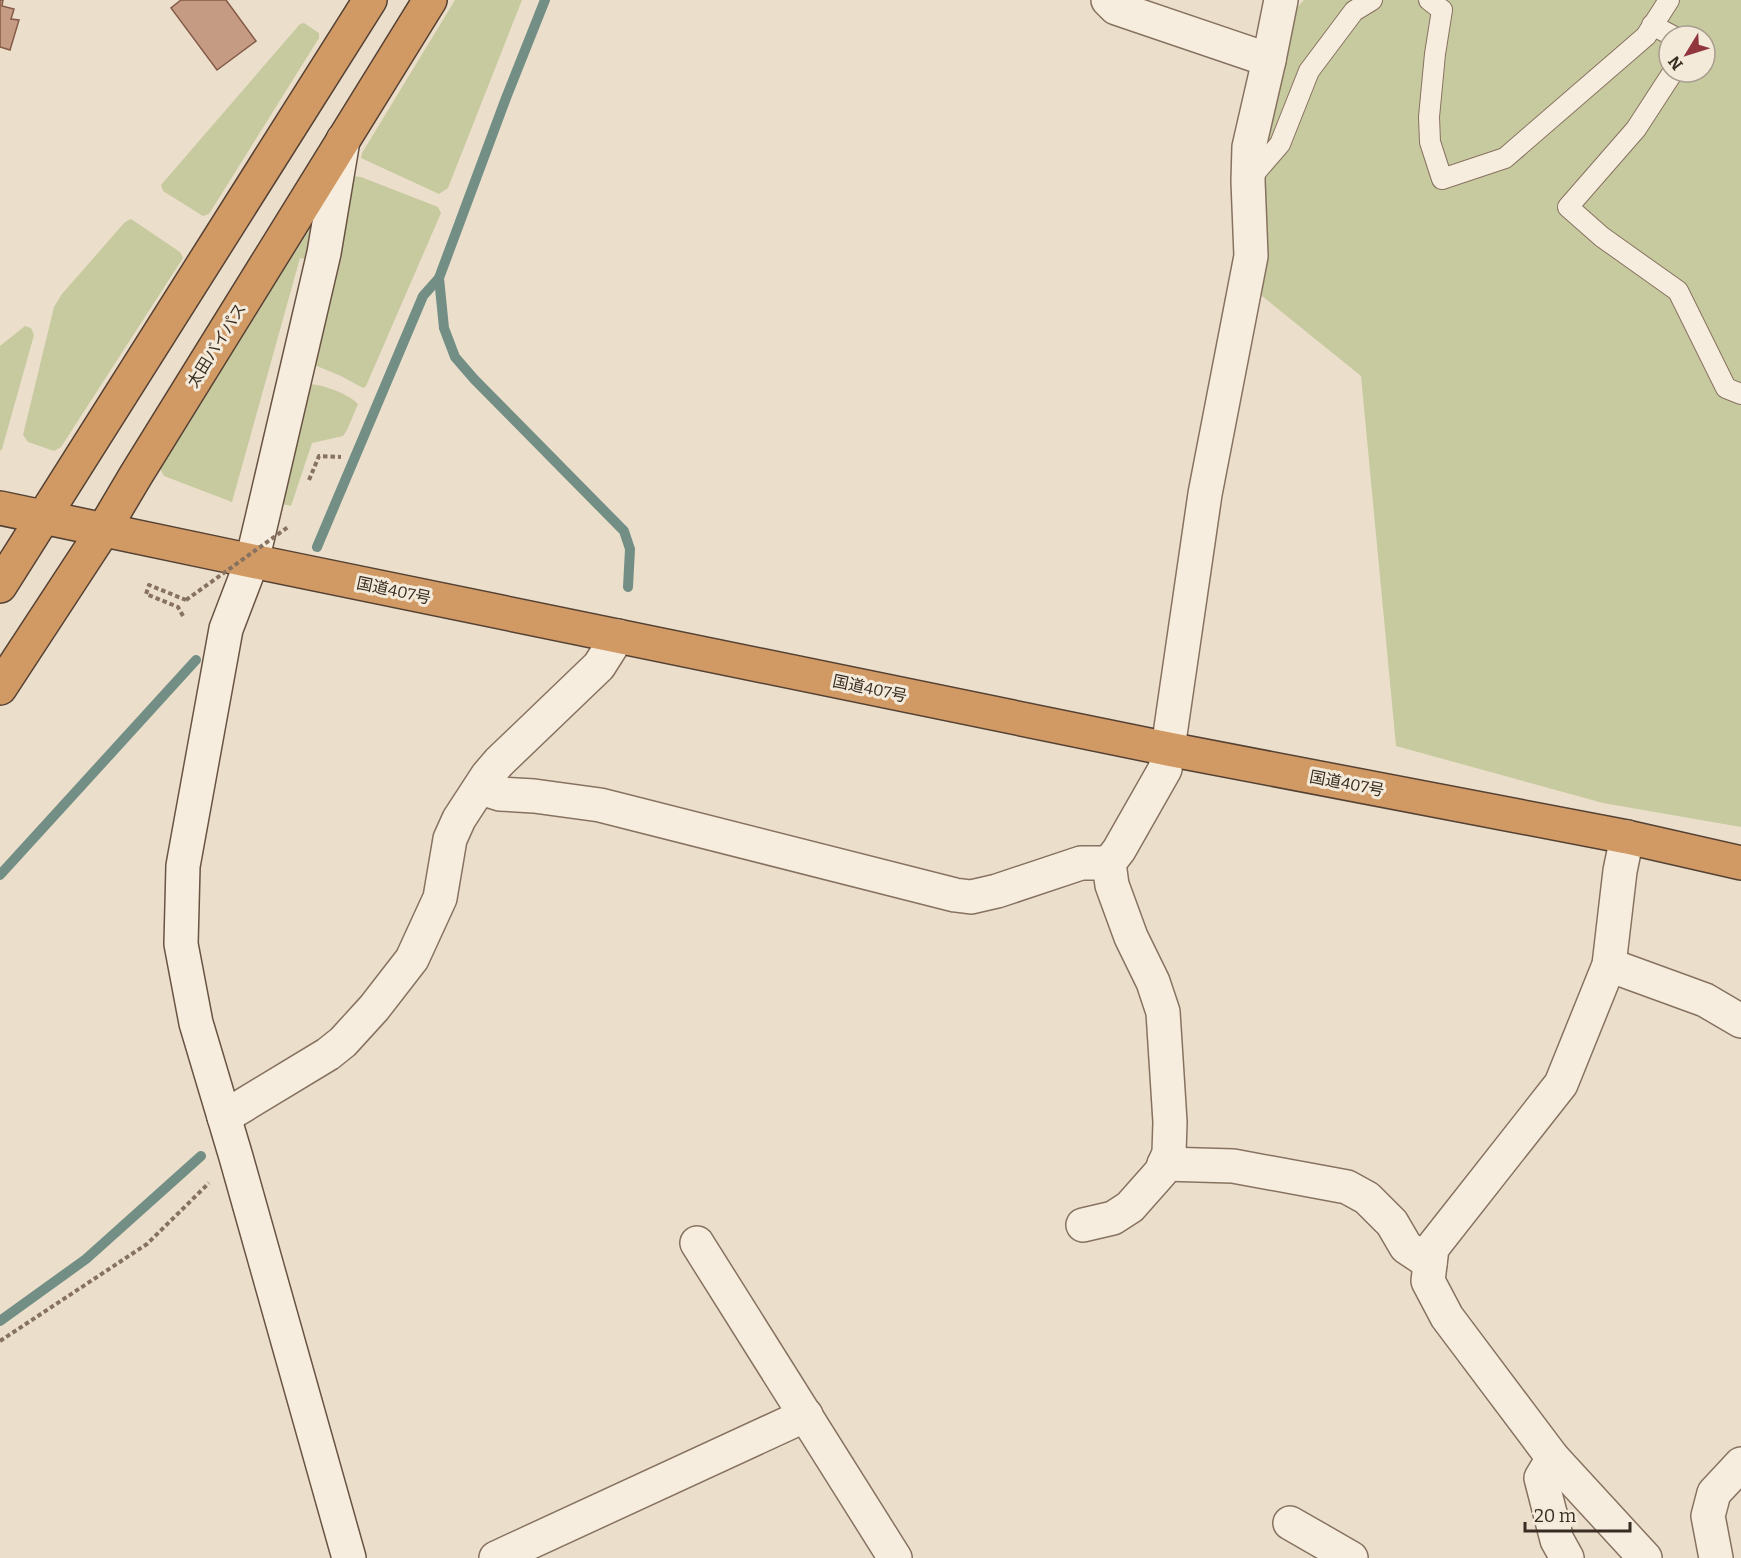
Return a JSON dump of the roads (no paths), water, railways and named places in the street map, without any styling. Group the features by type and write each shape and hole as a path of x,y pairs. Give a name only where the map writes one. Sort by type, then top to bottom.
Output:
{"highway":[{"path":"0,586 370,0"},
{"name":"太田バイパス","path":"0,688 104,529 430,0"},
{"name":"国道407号","path":"0,508 1168,749 1627,837 1741,863"}],"street":[{"path":"1108,0 1116,8 1269,60"},
{"path":"1083,1225 1113,1218 1130,1208 1161,1172 1169,1153 1170,1122 1163,1012 1153,982 1131,937 1112,885 1109,863 1119,850 1165,769 1205,494 1251,256 1248,181 1250,147 1281,0"},
{"path":"343,138 324,253 252,561 226,629 183,866 181,944 196,1023 349,1558"},
{"path":"224,1117 328,1054 344,1042 374,1008 412,959 441,898 450,839 459,819 499,762 599,666 618,636"},
{"path":"481,788 500,794 600,805 971,897 997,891 1081,863 1109,863"},
{"path":"1627,837 1620,871 1609,964 1561,1084 1432,1248 1428,1281 1447,1317 1553,1458 1645,1558"},
{"path":"1609,964 1705,1000 1741,1021"},
{"path":"1164,1164 1233,1166 1347,1187 1367,1198 1392,1223 1406,1247 1430,1263"},
{"path":"697,1244 895,1558"},
{"path":"496,1558 806,1415"},
{"path":"1553,1458 1541,1478 1557,1540 1567,1558"},
{"path":"1716,1558 1708,1516 1714,1493 1741,1464"},
{"path":"1290,1523 1351,1558"}],"lane":[{"path":"1248,181 1280,144 1309,71 1354,11 1372,0"},
{"path":"1429,0 1442,10 1429,117 1430,142 1442,179 1505,158 1646,36 1670,0"},
{"path":"1652,25 1657,28"},
{"path":"1665,84 1636,129 1568,207 1602,237 1678,291 1726,388 1741,394"}],"waterway":[{"path":"317,547 423,296 439,278 545,0"},
{"path":"439,278 444,328 455,357 624,531 630,549 628,587"},
{"path":"0,875 196,660"},
{"path":"0,1321 86,1259 201,1156"}]}
